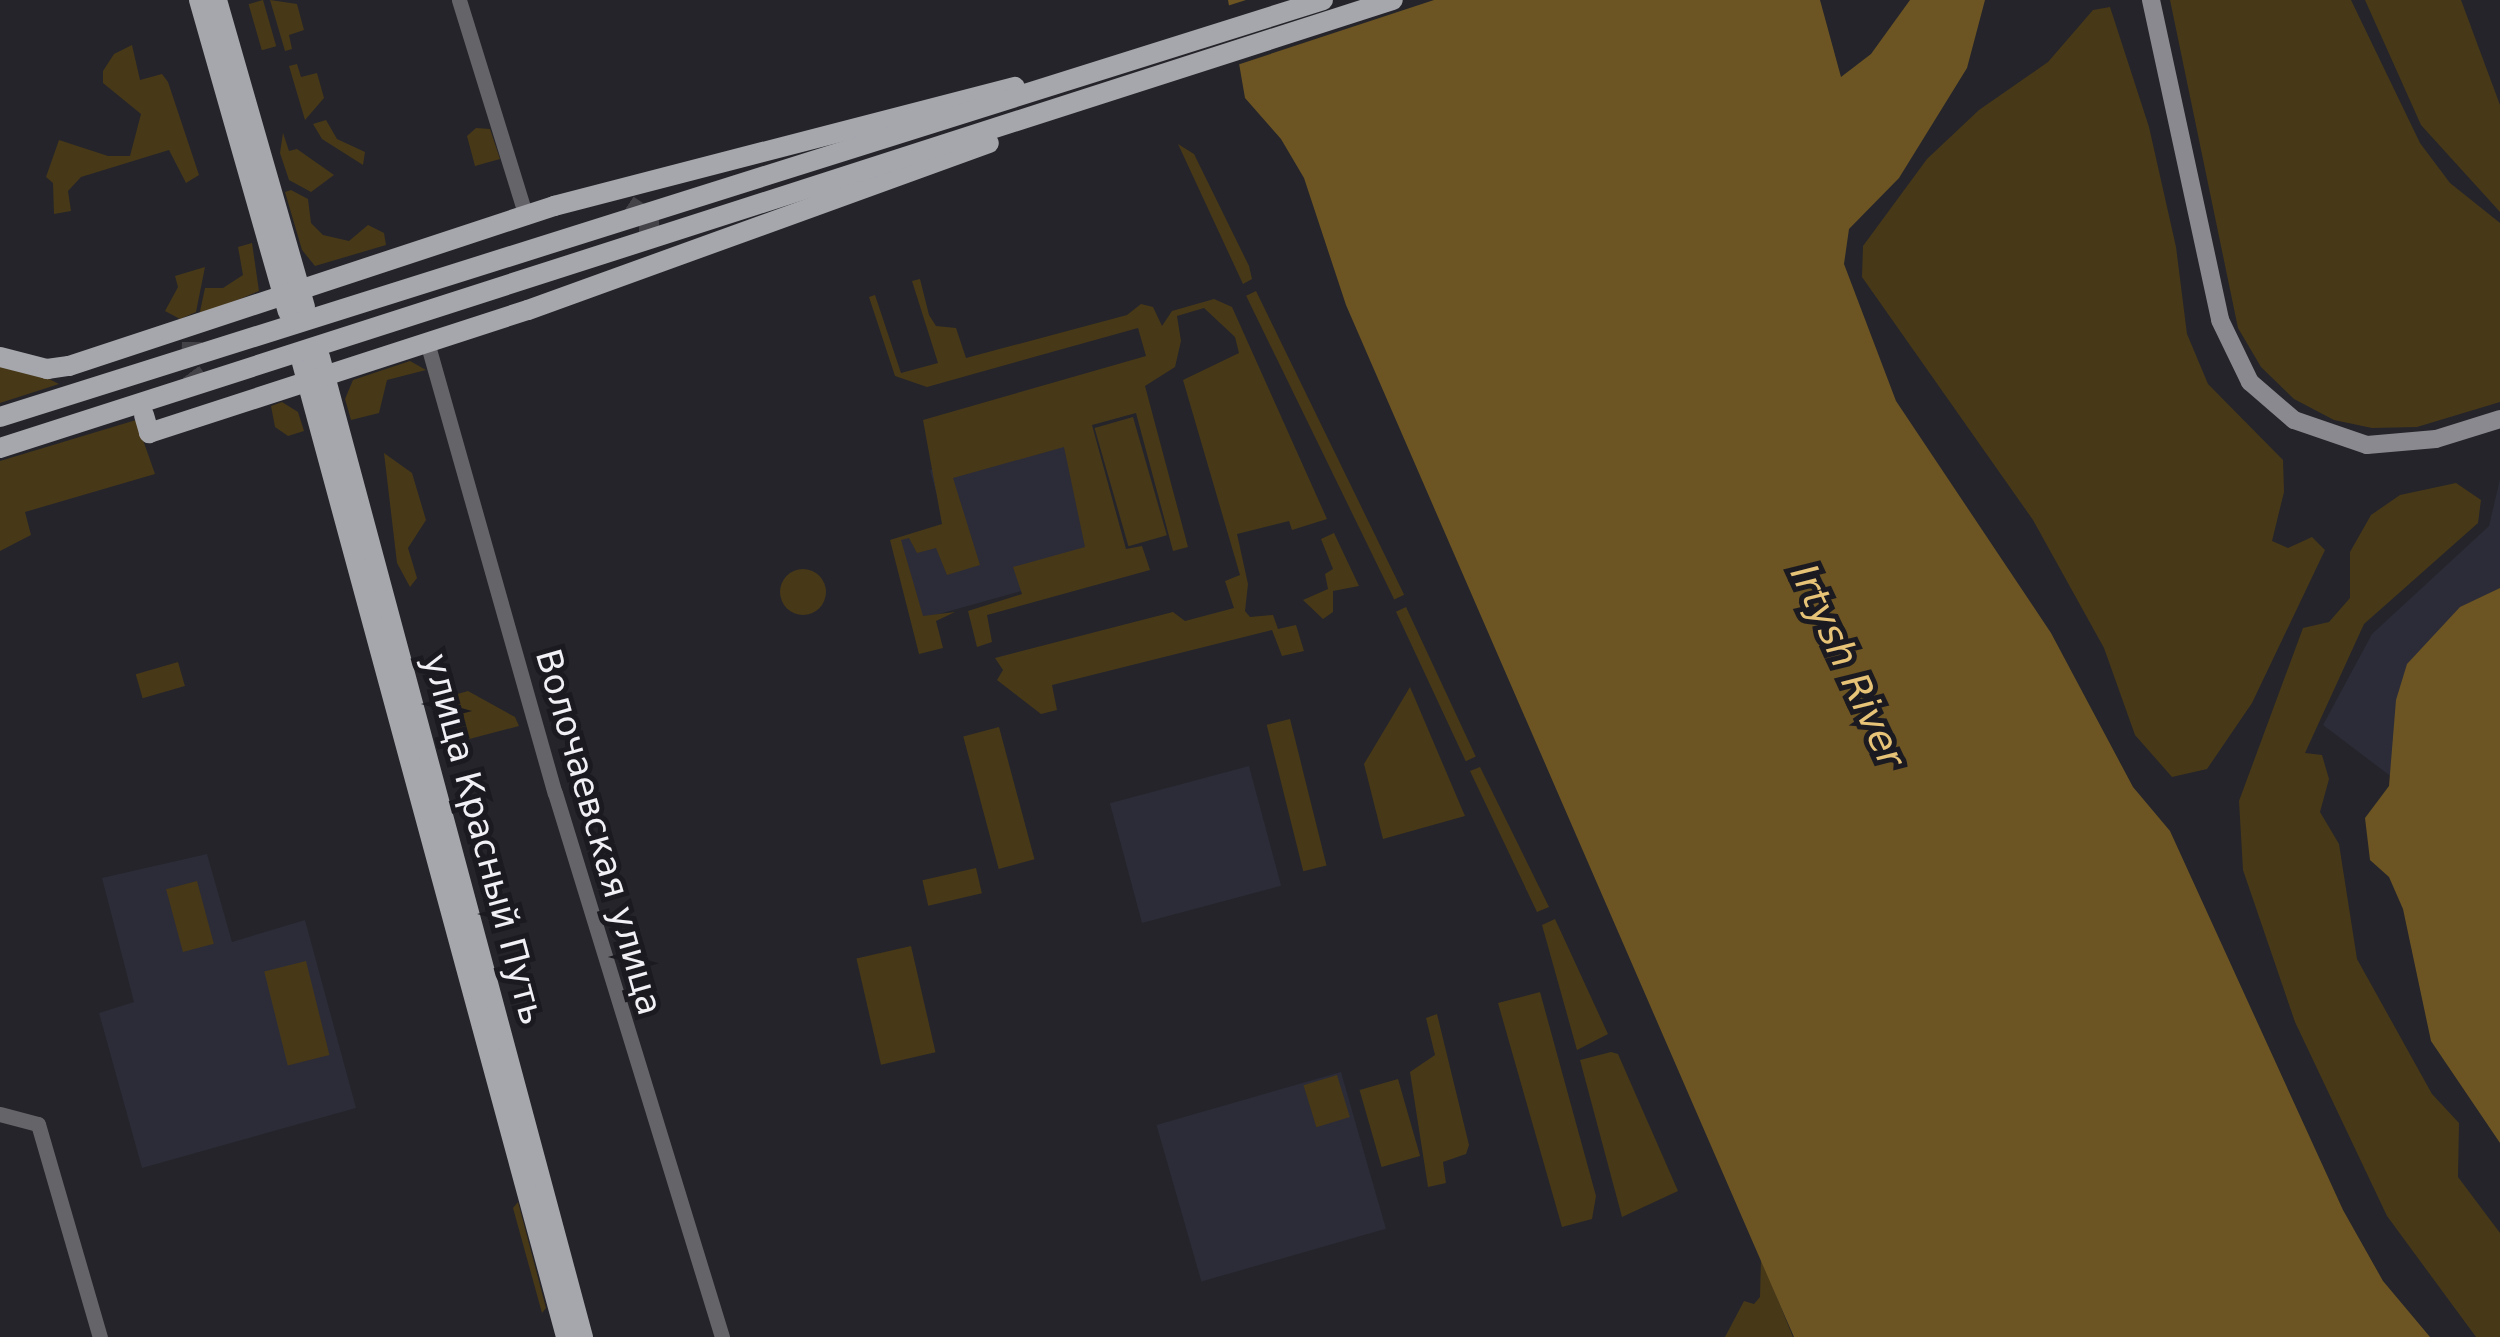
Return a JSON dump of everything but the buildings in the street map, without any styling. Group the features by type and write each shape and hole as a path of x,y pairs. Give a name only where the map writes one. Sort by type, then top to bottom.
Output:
{"main road":[{"path":"199,0 294,301"},
{"path":"217,0 294,301"},
{"path":"0,448 1027,117 1323,0"},
{"path":"0,417 47,407 1037,91 1113,80 1393,0"},
{"path":"2151,0 2220,320 2250,382 2294,420 2367,444 2436,439 2500,419"},
{"path":"0,356 47,369 126,357 208,321 294,301 526,217 860,123 1019,86 1037,91"},
{"path":"147,424 231,406 314,369 426,342 1010,135 1027,117"},
{"path":"585,200 628,205"},
{"path":"630,268 649,249"},
{"path":"192,342 208,321"},
{"name":"улица Красный Путь","path":"314,369 496,1042 583,1337"},
{"path":"206,393 231,406"},
{"name":"улица Красный Путь","path":"496,1042 566,1337"}],"street":[{"path":"459,0 526,217"},
{"name":"Волочаевская улица","path":"426,342 555,793 722,1337"},
{"path":"0,1114 38,1124 100,1337"}],"shaded area":[{"path":"263,0 276,46 262,50 249,4"},
{"path":"270,0 297,4 304,30 289,35 292,49 285,51"},
{"path":"2170,0 2351,0 2420,143 2450,183 2500,223 2500,402 2417,427 2372,428 2334,420 2294,399 2261,367 2238,328"},
{"path":"2365,0 2461,0 2500,105 2500,212 2421,125"},
{"path":"2110,7 2149,127 2176,247 2187,334 2208,384 2283,460 2284,492 2272,541 2288,548 2312,537 2325,550 2252,703 2207,769 2172,777 2135,735 2104,648 2033,520 1862,277 1863,246 1927,159 1979,110 2048,62 2093,10"},
{"path":"132,45 140,80 162,74 168,82 199,175 186,183 169,150 81,177 68,191 71,211 54,214 53,183 46,177 59,140 108,156 130,156 141,114 103,83 103,71 114,54"},
{"path":"297,64 301,77 317,73 324,98 305,120 289,66"},
{"path":"326,120 337,139 365,152 363,165 322,139 313,124"},
{"path":"476,128 490,129 500,159 475,166 467,136"},
{"path":"283,133 289,151 297,149 334,175 311,192 289,180 280,153"},
{"path":"1178,144 1194,154 1249,266 1252,279 1243,284"},
{"path":"291,190 308,199 311,223 323,235 349,241 368,225 384,233 386,245 315,266 302,250 285,192"},
{"path":"252,243 259,291 199,316 205,288 223,288 243,275 238,247"},
{"path":"205,267 196,312 180,319 165,311 178,287 175,276"},
{"path":"920,279 929,315 936,326 956,328 966,358 1127,315 1141,304 1153,307 1162,326 1172,311 1214,299 1232,307 1327,519 1292,530 1289,521 1237,534 1248,584 1245,611 1250,617 1273,615 1278,629 1296,625 1304,651 1282,656 1272,630 1052,685 1057,710 1041,714 997,680 1003,670 995,658 1173,612 1185,621 1234,608 1225,581 1240,575 1183,380 1239,353 1235,337 1204,308 1177,316 1181,341 1175,367 1145,386 1188,547 1173,551 1136,413 1092,425 1126,549 1142,546 1150,570 987,615 992,642 977,647 968,611 1022,594 1013,567 1085,547 1064,447 953,478 980,565 947,575 936,548 917,553 909,538 901,540 923,616 955,612 936,621 943,648 919,654 890,540 942,524 923,420 1146,356 1138,328 927,387 895,376 869,297 875,295 901,373 938,363 912,281"},
{"path":"1256,291 1404,595 1394,600 1246,296"},
{"path":"410,361 426,370 387,380 379,413 351,420 345,399 353,380"},
{"path":"0,364 49,379 59,384 0,403"},
{"path":"282,402 298,412 304,431 288,436 275,427 271,406"},
{"path":"1133,417 1167,535 1128,546 1095,428"},
{"path":"136,420 155,474 25,512 31,535 0,551 0,461"},
{"path":"1091,425 1129,561 921,619 899,538 945,525 930,470"},
{"path":"384,453 412,473 426,520 408,548 417,578 410,587 397,563"},
{"path":"2500,479 2500,859 2323,725 2372,634 2489,526"},
{"path":"2456,483 2481,500 2478,523 2364,624 2305,753 2322,755 2329,779 2320,812 2339,844 2357,959 2432,1094 2459,1123 2458,1177 2500,1233 2500,1337 2476,1337 2387,1216 2295,1022 2243,870 2239,801 2303,628 2329,622 2350,598 2350,552 2371,515 2400,495"},
{"path":"1334,533 1359,586 1333,591 1333,612 1323,619 1303,600 1328,589 1325,574 1333,569 1321,539"},
{"path":"803,569 819,576 826,592 819,608 803,615 787,608 780,592 787,576"},
{"path":"1406,607 1476,757 1466,761 1396,612"},
{"path":"178,662 185,686 143,698 136,674"},
{"path":"1410,687 1465,816 1383,839 1364,764"},
{"path":"468,691 515,717 519,726 458,742 447,697"},
{"path":"1290,719 1327,866 1303,871 1267,725"},
{"path":"999,727 1034,859 999,869 963,737"},
{"path":"1249,766 1281,886 1142,923 1110,803"},
{"path":"1480,767 1549,907 1537,912 1470,771"},
{"path":"207,854 232,942 305,920 356,1108 142,1168 99,1013 134,1002 102,878"},
{"path":"976,868 982,893 928,906 922,880"},
{"path":"197,881 214,944 183,952 166,889"},
{"path":"1555,919 1608,1034 1577,1050 1542,925"},
{"path":"911,946 936,1052 881,1065 856,959"},
{"path":"306,961 329,1055 288,1066 264,971"},
{"path":"1540,992 1596,1196 1592,1219 1562,1227 1498,1003"},
{"path":"1437,1014 1469,1145 1466,1154 1443,1162 1446,1183 1428,1187 1410,1072 1435,1055 1426,1018"},
{"path":"1611,1052 1618,1054 1678,1191 1622,1217 1580,1060"},
{"path":"1341,1072 1386,1229 1201,1282 1156,1125"},
{"path":"1337,1075 1350,1117 1316,1127 1304,1085"},
{"path":"1398,1079 1420,1156 1382,1167 1360,1090"},
{"path":"518,1202 546,1308 542,1313 513,1208"},
{"path":"1761,1258 1793,1337 1725,1337 1744,1301 1754,1304 1760,1297"}],"water":[{"name":"Irtysh River","path":"1228,0 1820,0 1841,77 1871,54 1910,0 1985,0 1967,68 1899,178 1849,229 1844,264 1896,401 2051,633 2133,787 2170,831 2343,1210 2383,1281 2430,1337 1794,1337 1346,305 1304,178 1281,139 1245,98"},
{"path":"2500,588 2500,1143 2431,1041 2403,909 2389,877 2370,860 2365,818 2389,786 2396,700 2407,664 2460,607"}],"pier":[{"path":"1246,0 1434,0 1234,66 1224,7"}],"tunnel":[{"path":"628,205 649,219 649,249"},
{"path":"192,342 191,372 206,393"}]}
